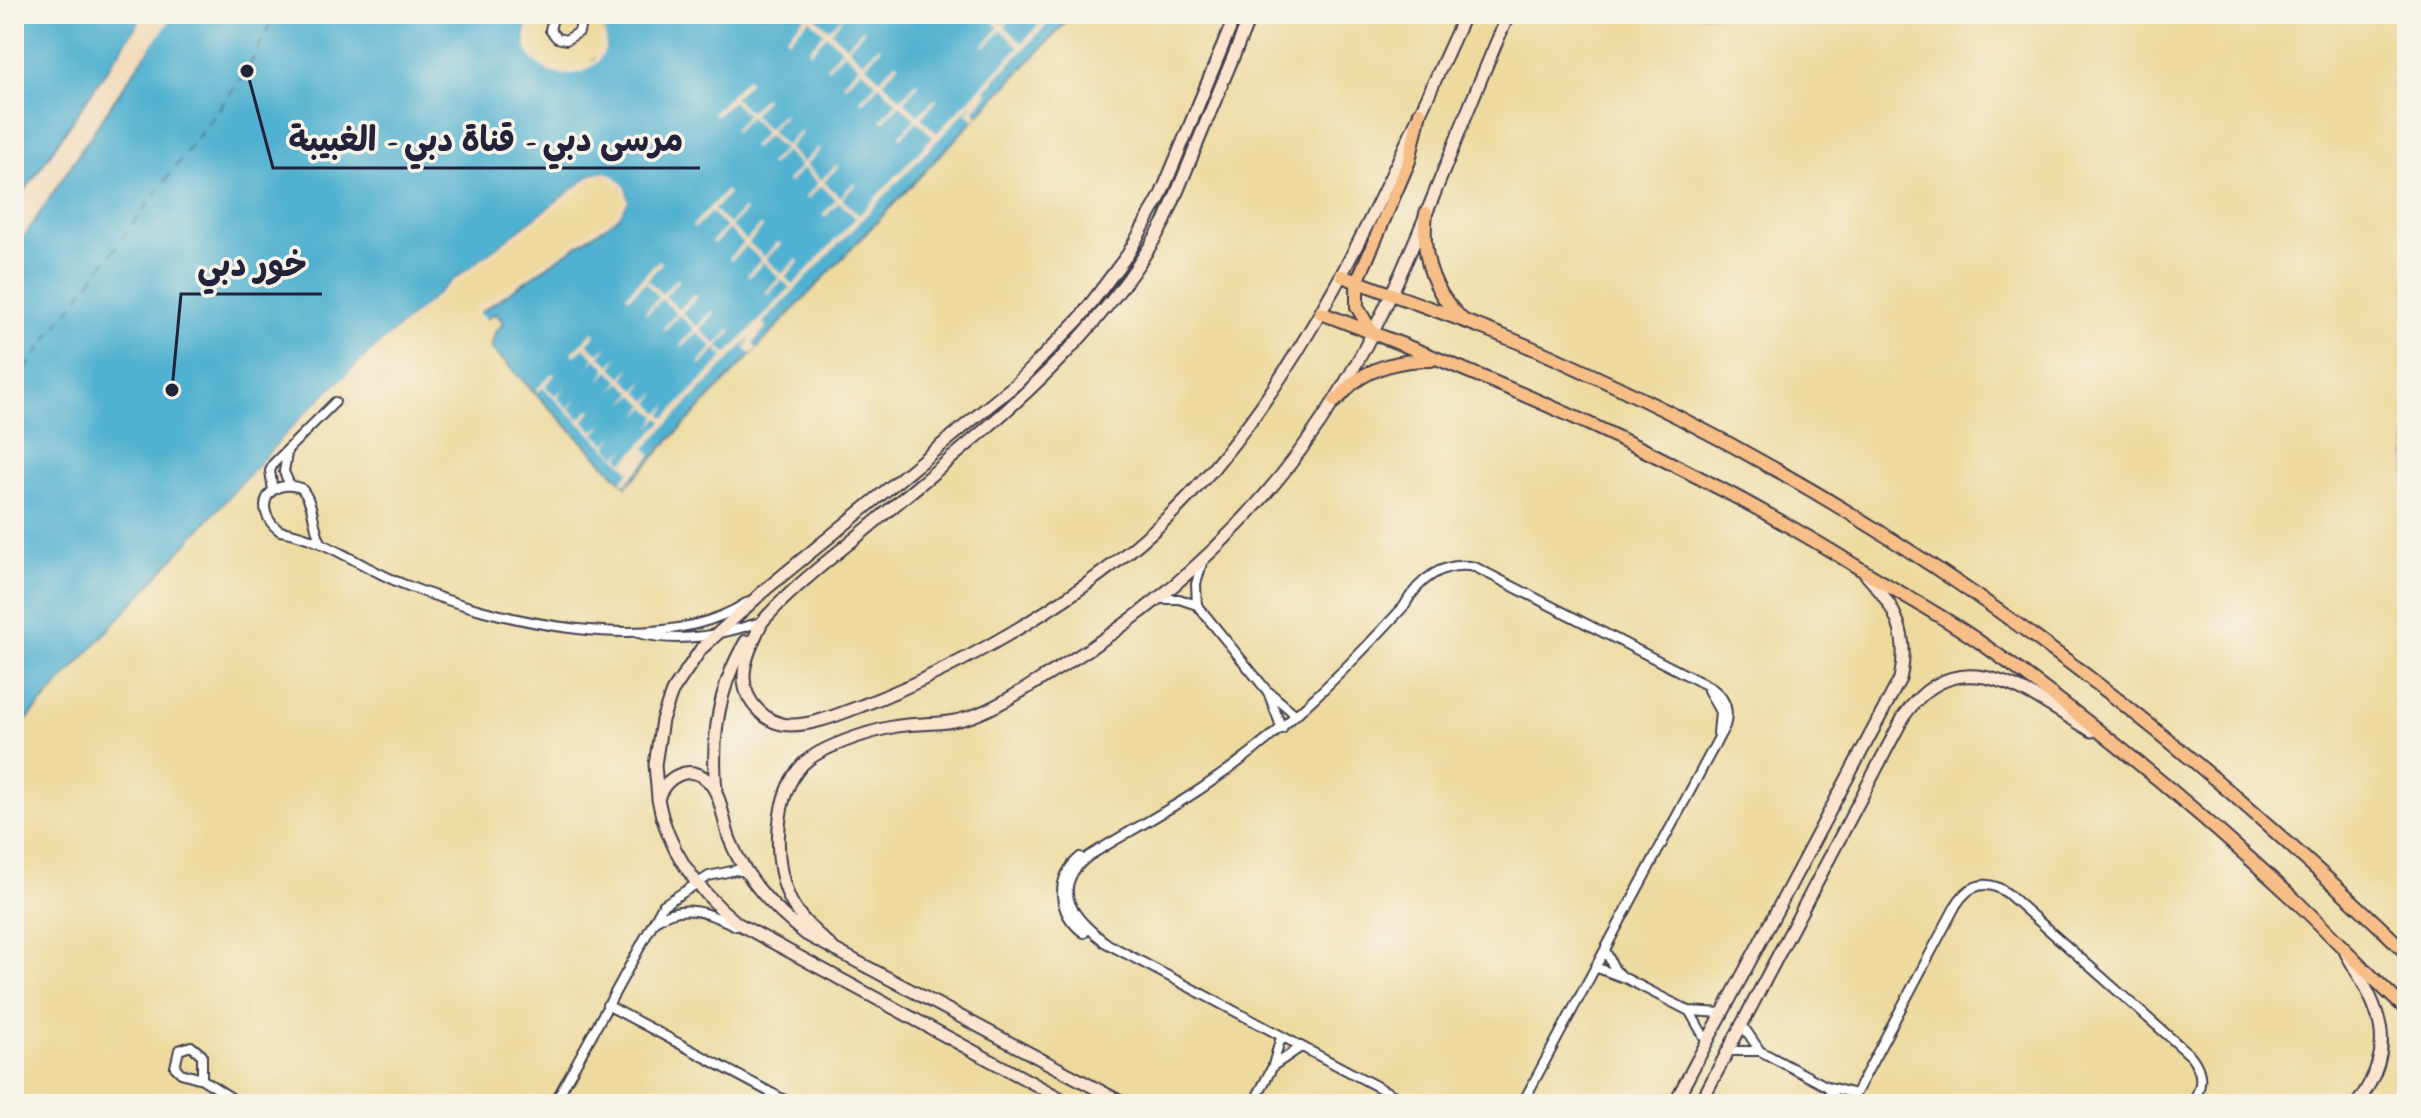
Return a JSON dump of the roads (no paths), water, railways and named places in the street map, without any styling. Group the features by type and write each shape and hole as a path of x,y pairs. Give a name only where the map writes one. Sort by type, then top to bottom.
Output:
{"main road":[{"path":"1071,1104 755,934 720,909 696,883 669,839 658,799 656,750 667,706 691,662 713,637 766,589 1017,383 1080,318 1128,254 1153,212 1236,14"},
{"path":"1125,1104 834,949 787,920 747,872 730,839 717,794 714,746 720,702 735,659 762,622 798,587 1027,394 1092,327 1147,252 1165,221 1251,14"},
{"path":"762,622 743,666 747,694 764,716 790,725 817,721 887,695 977,651 1084,586 1167,518 1229,448 1321,313 1342,276 1465,14"},
{"path":"834,949 799,915 782,876 782,809 789,783 803,764 823,749 892,727 946,723 973,716 1082,654 1159,599 1202,562 1268,495 1335,401 1373,332 1509,14"},
{"path":"1373,332 1357,307 1357,282 1409,161 1420,112"},
{"path":"1426,213 1425,243 1431,274 1446,301 1468,323"},
{"path":"1342,276 1559,360 1701,430 1834,505 1956,581 2143,718 2231,793 2407,954"},
{"path":"1321,313 1566,414 1704,480 1815,539 1862,570 1904,592 1983,644 2107,740 2237,848 2339,943 2407,1012"},
{"path":"1335,401 1357,380 1378,368 1414,360 1441,362"},
{"path":"1674,1104 1900,679 1904,649 1899,620 1884,594 1862,570"},
{"path":"1700,1104 1904,716 1925,692 1954,677 1987,676 2019,688 2107,740"},
{"path":"658,799 667,781 685,772 705,778 717,794"},
{"path":"2339,943 2374,1003 2383,1033 2380,1064 2357,1104"}],"street":[{"path":"554,14 550,30 557,38 566,40 579,32 581,22 576,14"},
{"path":"335,402 270,471 273,490 265,504 271,525 280,531 302,535 403,584 463,605 541,623 679,639 713,637 762,622"},
{"path":"289,449 284,472 290,485"},
{"path":"273,490 290,485 301,488 309,497 314,532 322,544"},
{"path":"1197,605 1196,584 1202,562"},
{"path":"1410,1104 1076,928 1065,912 1061,893 1071,865 1086,853 1108,844 1204,787 1282,729 1363,652 1426,584 1443,575 1463,571 1491,575 1715,690 1727,708 1727,720 1522,1104"},
{"path":"621,630 696,626 727,615 766,589"},
{"path":"1159,599 1179,599 1197,605 1268,692 1296,715"},
{"path":"1268,692 1282,729"},
{"path":"554,1104 663,905 696,883 721,873 747,872"},
{"path":"1850,1104 1956,905 1966,892 1982,884 1991,884 2008,894 2191,1056 2197,1064 2201,1083 2191,1104"},
{"path":"649,927 672,912 699,911 755,934"},
{"path":"1605,950 1623,977"},
{"path":"1595,967 1609,975 1623,977 1689,1011 1723,1013"},
{"path":"607,1005 792,1104"},
{"path":"1689,1011 1707,1042"},
{"path":"1741,1023 1760,1051 1826,1086 1855,1094"},
{"path":"1253,1104 1273,1066 1281,1037"},
{"path":"202,1079 203,1059 199,1051 191,1046 179,1050 174,1062 178,1070 202,1079 241,1104"},
{"path":"1273,1066 1301,1047"},
{"path":"1728,1051 1760,1051"},
{"path":"1826,1086 1839,1104"}],"water":[{"path":"14,14 145,14 14,207"},
{"path":"172,14 527,14 525,47 549,72 583,71 606,48 602,14 1074,14 626,486 491,348 496,330 504,324 496,313 486,319 477,315 618,217 628,201 625,187 604,172 592,175 454,280 299,420 14,734 14,251"}],"place":[{"name":"مرسى دبي - قناة دبي - الغبيبة","path":"247,71"},
{"name":"خور دبي","path":"172,390"}]}
